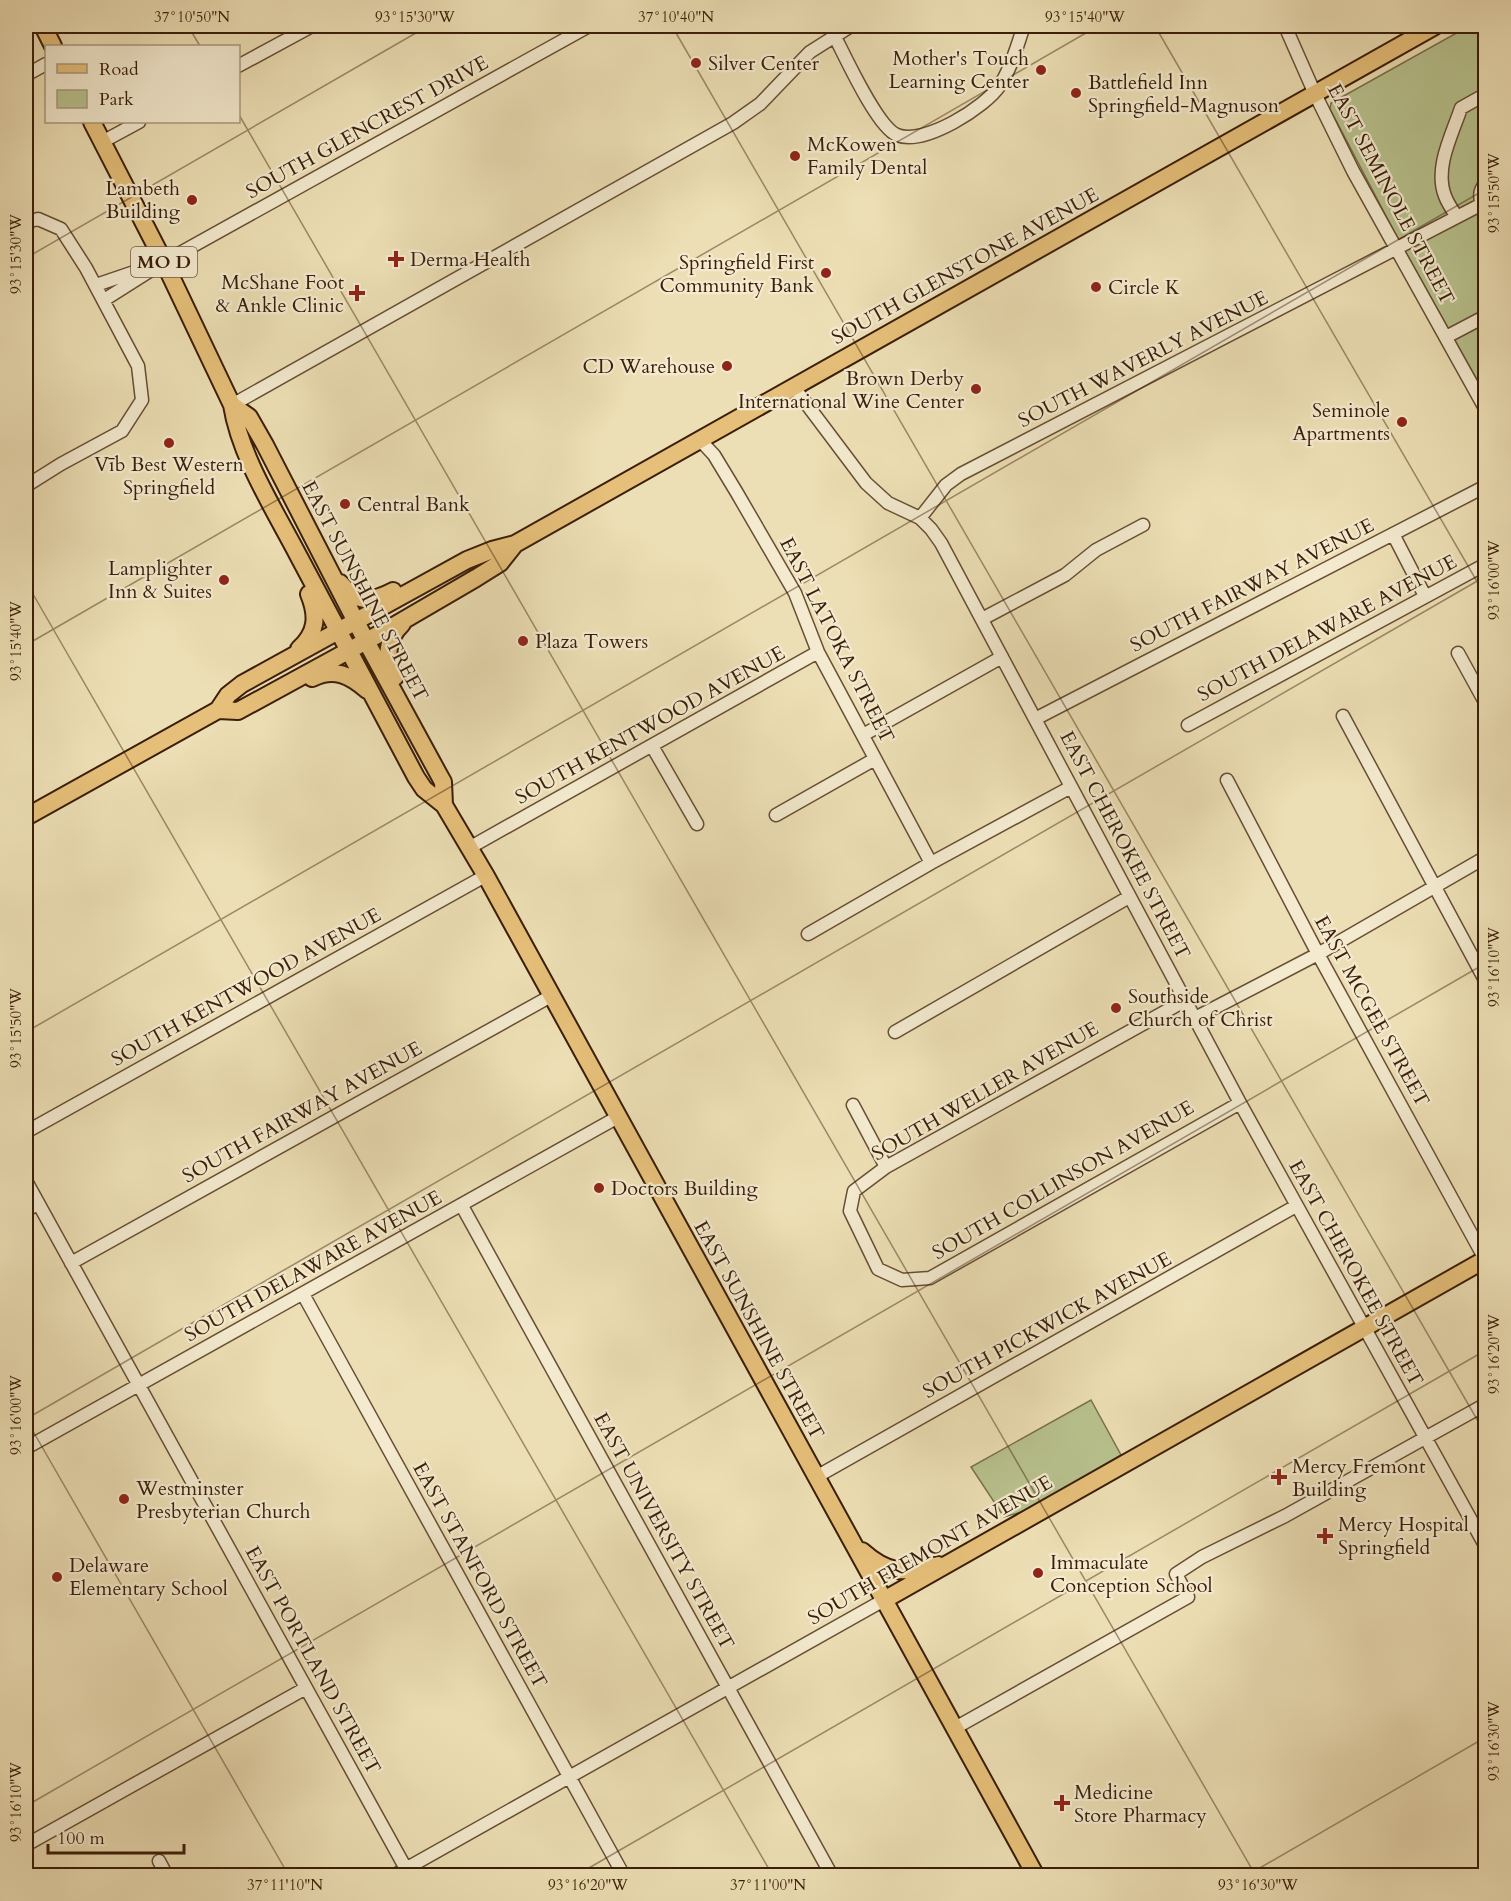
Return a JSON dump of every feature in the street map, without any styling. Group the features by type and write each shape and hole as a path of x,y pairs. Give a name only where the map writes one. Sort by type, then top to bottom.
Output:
{"main road":[{"path":"43,26 52,45"},
{"name":"SOUTH GLENSTONE AVENUE","path":"26,817 218,710 228,695 242,684 467,560 515,544 1435,26"},
{"name":"EAST SUNSHINE STREET","path":"92,123 164,262 232,405 235,426 262,486 348,651 420,783 444,805 485,876 1036,1875"},
{"name":"EAST SUNSHINE STREET","path":"232,405 249,417 366,641 438,772 443,782 444,805"},
{"path":"262,486 316,614 315,625 309,639 286,660"},
{"name":"SOUTH GLENSTONE AVENUE","path":"218,710 238,711 411,616 500,563 515,544"},
{"path":"330,570 348,592 368,600 382,597 454,560 467,560"},
{"path":"411,616 392,635 388,662 432,748 438,772"},
{"path":"249,705 262,705 328,672 348,676 372,694"},
{"name":"SOUTH FREMONT AVENUE","path":"884,1600 1485,1258"},
{"path":"852,1543 879,1565 893,1570 910,1570 950,1563"}],"street":[{"path":"240,65 312,26"},
{"name":"SOUTH GLENCREST DRIVE","path":"164,262 589,26"},
{"path":"232,405 731,124 759,104 810,52 851,26"},
{"path":"834,35 879,117 897,135 921,135 940,129 991,97 1007,74 1024,26"},
{"name":"EAST SEMINOLE STREET","path":"1285,26 1353,171 1485,410"},
{"path":"26,75 45,65"},
{"path":"1457,218 1445,195 1442,176 1443,163 1461,108 1485,94"},
{"path":"102,142 137,123"},
{"path":"1484,206 1480,192 1485,183"},
{"name":"SOUTH WAVERLY AVENUE","path":"920,518 946,485 961,474 1484,206"},
{"path":"26,222 38,219 61,229 96,285 138,366 142,400 122,431 60,464 26,486"},
{"path":"96,285 164,262"},
{"path":"104,300 164,262"},
{"path":"1446,337 1485,316"},
{"name":"EAST CHEROKEE STREET","path":"793,386 866,483 888,502 920,518 941,543 1240,1103 1485,1547"},
{"name":"EAST LATOKA STREET","path":"700,440 714,455 795,593 818,652 931,863"},
{"name":"SOUTH FAIRWAY AVENUE","path":"1035,719 1485,486"},
{"path":"982,619 1065,575 1096,550 1143,525"},
{"path":"1393,534 1425,596"},
{"name":"SOUTH DELAWARE AVENUE","path":"1188,725 1485,564"},
{"name":"SOUTH KENTWOOD AVENUE","path":"469,849 818,652"},
{"path":"1458,653 1485,704"},
{"path":"862,735 1002,657"},
{"path":"1343,716 1485,982"},
{"path":"652,746 697,824"},
{"path":"776,815 874,759"},
{"name":"EAST MCGEE STREET","path":"1227,780 1318,954 1485,1258"},
{"path":"808,934 931,863 1071,787"},
{"path":"1195,1018 1318,954 1485,857"},
{"name":"SOUTH KENTWOOD AVENUE","path":"26,1132 485,876"},
{"path":"895,1032 1129,897"},
{"name":"SOUTH FAIRWAY AVENUE","path":"71,1263 551,996"},
{"name":"SOUTH WELLER AVENUE","path":"850,1211 854,1191 886,1167 1186,1000"},
{"name":"SOUTH COLLINSON AVENUE","path":"850,1211 878,1269 902,1280 930,1278 1240,1103"},
{"path":"853,1105 886,1167"},
{"name":"SOUTH DELAWARE AVENUE","path":"26,1448 618,1117"},
{"name":"EAST PORTLAND STREET","path":"26,1181 408,1872"},
{"path":"26,1210 38,1203"},
{"name":"EAST UNIVERSITY STREET","path":"462,1206 832,1875"},
{"name":"SOUTH PICKWICK AVENUE","path":"816,1477 1296,1206"},
{"name":"EAST STANFORD STREET","path":"303,1294 624,1875"},
{"path":"956,1728 1188,1597 1176,1575 1202,1557 1285,1516 1485,1404"},
{"name":"SOUTH FREMONT AVENUE","path":"393,1875 408,1872 569,1777 884,1600"},
{"path":"26,1845 306,1688"},
{"path":"159,1861 167,1875"}],"green space":[{"path":"1469,26 1485,26 1485,394 1396,235 1330,109 1331,103"},
{"path":"1091,1400 1121,1455 1028,1510 1004,1517 971,1467"}],"place":[{"name":"Silver Center","path":"696,63"},
{"name":"Mother's Touch Learning Center","path":"1041,70"},
{"name":"Battlefield Inn Springfield-Magnuson","path":"1076,93"},
{"name":"McKowen Family Dental","path":"795,156"},
{"name":"Lambeth Building","path":"192,200"},
{"name":"Derma Health","path":"396,259"},
{"name":"Springfield First Community Bank","path":"826,273"},
{"name":"Circle K","path":"1096,287"},
{"name":"McShane Foot & Ankle Clinic","path":"357,293"},
{"name":"CD Warehouse","path":"727,366"},
{"name":"Brown Derby International Wine Center","path":"976,389"},
{"name":"Seminole Apartments","path":"1402,422"},
{"name":"Vīb Best Western Springfield","path":"169,443"},
{"name":"Central Bank","path":"345,504"},
{"name":"Lamplighter Inn & Suites","path":"224,580"},
{"name":"Plaza Towers","path":"523,641"},
{"name":"Southside Church of Christ","path":"1116,1008"},
{"name":"Doctors Building","path":"599,1188"},
{"name":"Mercy Fremont Building","path":"1279,1477"},
{"name":"Westminster Presbyterian Church","path":"124,1499"},
{"name":"Mercy Hospital Springfield","path":"1325,1536"},
{"name":"Immaculate Conception School","path":"1038,1573"},
{"name":"Delaware Elementary School","path":"57,1577"},
{"name":"Medicine Store Pharmacy","path":"1062,1803"}]}
